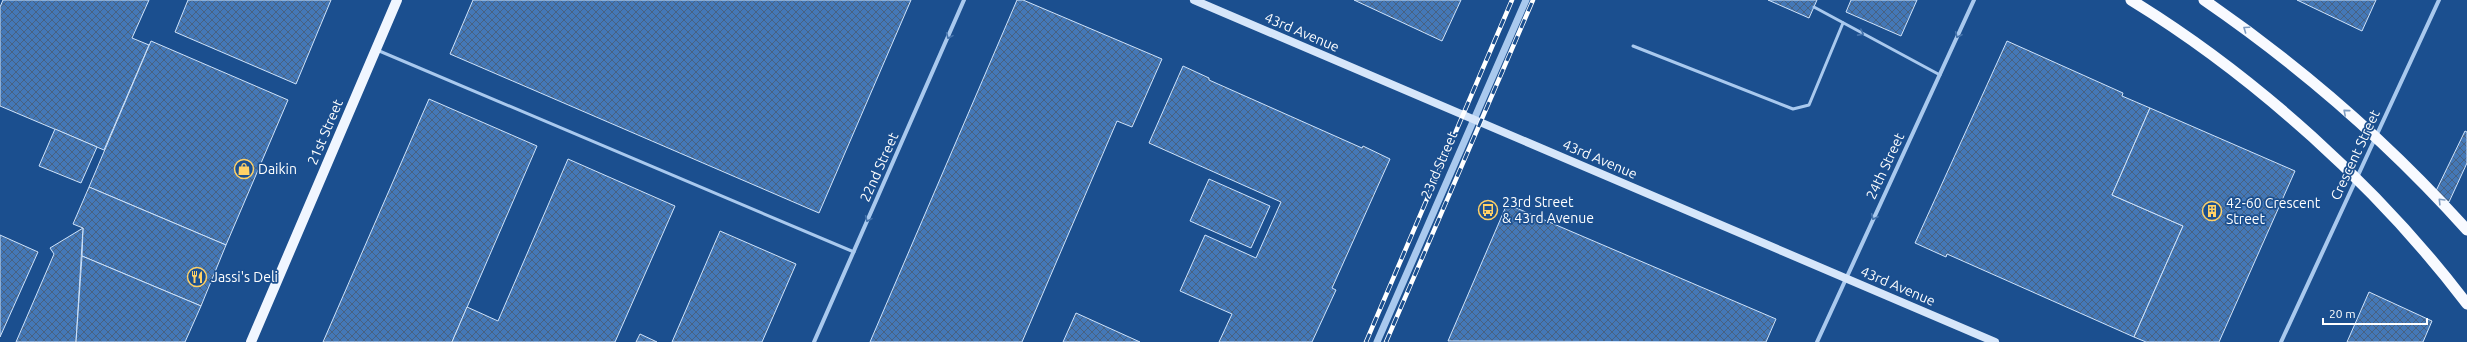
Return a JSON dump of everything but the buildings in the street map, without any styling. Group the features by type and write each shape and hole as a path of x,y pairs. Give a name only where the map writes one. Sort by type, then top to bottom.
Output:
{"highway":[{"path":"2130,0 2231,71 2310,136 2397,221 2467,304"},
{"path":"2204,0 2249,31 2288,62 2371,133 2413,173 2467,230"}],"main road":[{"name":"21st Street","path":"251,342 397,0"},
{"name":"43rd Avenue","path":"1194,0 1995,342"}],"street":[{"name":"22nd Street","path":"814,342 964,0"},
{"name":"23rd Street","path":"1377,342 1526,0"},
{"name":"24th Street","path":"1817,342 1845,278 1974,0"},
{"name":"Crescent Street","path":"2281,342 2439,0"}],"lane":[{"path":"1814,7 1940,75"},
{"path":"1633,46 1793,109 1809,105 1843,23"},
{"path":"375,49 854,252"}],"railway":[{"path":"1366,342 1512,0"},
{"path":"1386,342 1533,0"}],"place":[{"name":"Daikin","path":"244,169"},
{"name":"23rd Street & 43rd Avenue","path":"1488,210"},
{"name":"42-60 Crescent Street","path":"2212,211"},
{"name":"Jassi's Deli","path":"197,277"}]}
